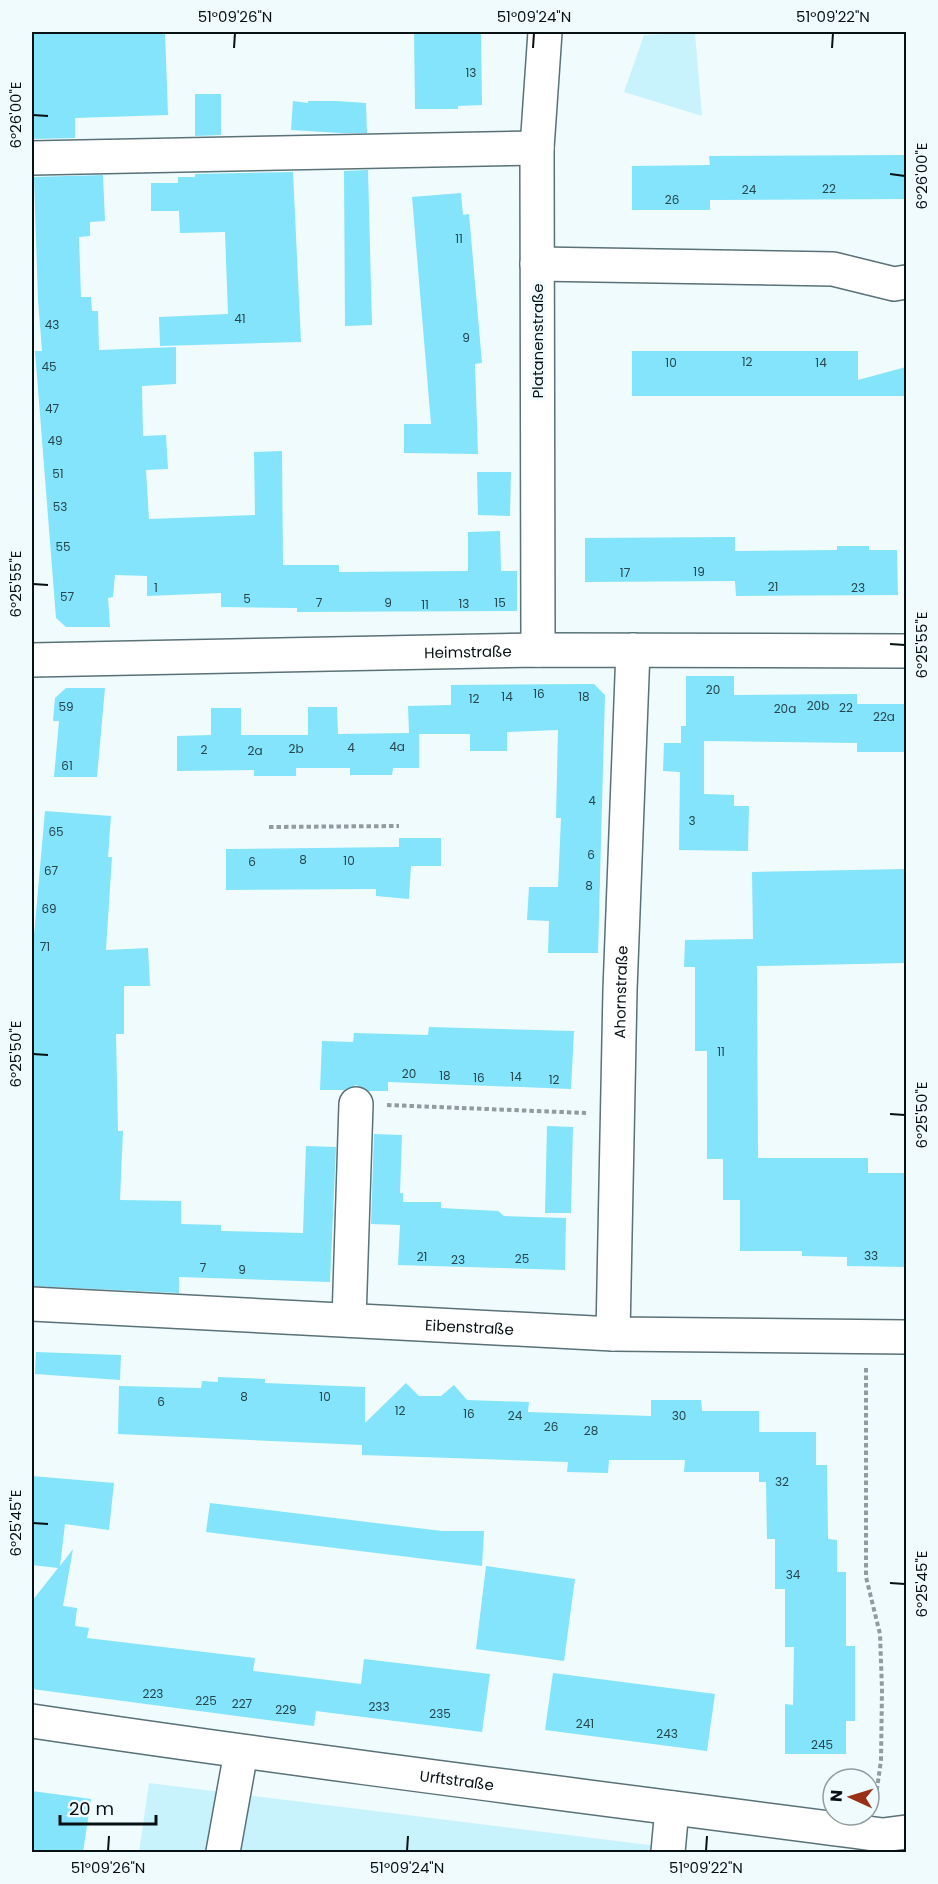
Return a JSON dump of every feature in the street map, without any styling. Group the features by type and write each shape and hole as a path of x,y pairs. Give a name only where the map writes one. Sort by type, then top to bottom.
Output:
{"street":[{"name":"Platanenstraße","path":"538,650 537,147 545,32"},
{"path":"32,158 537,147"},
{"path":"537,264 833,269 894,284 906,282"},
{"name":"Heimstraße","path":"32,660 538,650 906,651"},
{"name":"Ahornstraße","path":"613,1334 620,990 633,650"},
{"path":"349,1320 356,1104"},
{"name":"Eibenstraße","path":"32,1304 613,1334 906,1337"},
{"name":"Urftstraße","path":"32,1721 241,1752 892,1836"},
{"path":"223,1852 241,1752"},
{"path":"668,1852 672,1808"}],"path":[{"path":"269,827 399,826"},
{"path":"356,1104 617,1114"},
{"path":"866,1338 866,1577 880,1634 882,1689 880,1760 892,1836"}],"shaded area":[{"path":"695,33 702,116 624,92 644,35"},
{"path":"149,1783 657,1846 657,1852 139,1852"}],"building":[{"path":"32,32 165,32 168,115 75,118 75,138 32,139"},
{"path":"414,32 481,32 482,105 458,106 458,109 415,109"},
{"path":"195,94 221,94 221,135 195,136"},
{"path":"293,101 366,103 367,133 291,130"},
{"path":"906,155 906,199 710,200 710,210 632,210 632,166 710,165 709,156"},
{"path":"368,170 372,325 345,326 344,171"},
{"path":"293,172 301,342 160,346 159,317 228,314 225,232 180,233 179,211 151,211 151,183 178,183 178,177 195,177 195,174"},
{"path":"103,175 105,221 90,222 90,236 79,237 81,297 91,297 92,311 98,311 99,350 176,347 176,384 142,386 143,436 166,435 168,469 146,470 149,519 255,515 254,452 282,451 283,565 339,565 339,572 468,571 468,532 500,531 501,571 517,571 517,611 297,612 297,608 221,607 221,593 147,596 147,576 115,575 113,597 108,598 110,627 66,627 56,618 35,351 42,351 34,177"},
{"path":"461,193 463,215 469,214 482,363 475,364 478,454 404,453 404,424 431,424 412,197"},
{"path":"632,351 858,351 858,380 906,367 906,396 632,396"},
{"path":"477,472 511,472 510,516 478,515"},
{"path":"735,537 735,551 837,550 837,546 869,546 869,550 897,550 898,595 736,596 735,581 585,582 585,538"},
{"path":"686,676 734,676 734,695 857,694 857,704 906,704 906,752 857,752 857,743 704,741 704,794 734,795 734,806 749,806 748,851 679,850 680,772 663,771 664,743 681,743 681,726 686,726"},
{"path":"594,684 605,695 598,953 548,953 549,921 527,920 529,887 558,887 561,818 556,818 558,730 507,732 507,751 470,751 470,734 419,734 419,768 393,768 392,775 350,775 350,768 296,768 296,776 254,776 254,770 177,771 177,736 211,735 211,708 241,708 241,735 308,735 308,707 337,707 338,734 409,733 408,706 451,705 451,685"},
{"path":"66,688 105,688 97,777 54,777 59,721 53,721 55,698"},
{"path":"45,811 111,816 108,857 112,857 106,950 148,948 150,986 124,986 124,1034 116,1034 118,1131 123,1131 120,1200 181,1201 181,1224 221,1225 221,1231 303,1233 306,1146 336,1147 330,1282 179,1277 179,1293 32,1286 32,958"},
{"path":"399,838 441,838 441,866 411,866 409,899 376,896 376,889 226,890 226,849 399,847"},
{"path":"906,869 906,963 757,966 758,1158 868,1158 868,1173 906,1173 906,1267 847,1266 847,1257 802,1256 802,1251 740,1251 740,1200 723,1200 723,1159 707,1159 707,1051 695,1051 695,967 684,967 685,940 753,939 752,872"},
{"path":"429,1027 574,1031 571,1089 388,1082 388,1091 368,1091 356,1085 344,1090 320,1090 322,1041 353,1042 354,1033 428,1035"},
{"path":"547,1126 573,1127 571,1213 545,1213"},
{"path":"374,1134 402,1135 400,1193 403,1193 403,1202 441,1202 441,1208 498,1211 504,1216 566,1218 565,1270 398,1265 400,1225 371,1224"},
{"path":"36,1352 121,1355 120,1380 35,1374"},
{"path":"218,1377 265,1379 265,1383 365,1387 365,1423 406,1383 419,1396 441,1396 454,1385 467,1400 529,1402 528,1412 651,1416 651,1400 701,1400 702,1411 759,1411 759,1432 816,1432 816,1465 827,1465 828,1539 837,1540 837,1572 846,1572 846,1646 855,1646 855,1721 846,1721 846,1754 785,1754 785,1704 793,1705 794,1647 785,1647 785,1589 775,1589 775,1539 767,1539 766,1482 759,1482 759,1472 684,1472 685,1460 609,1460 608,1473 567,1472 568,1462 362,1455 362,1445 118,1434 119,1386 201,1388 202,1381 218,1382"},
{"path":"32,1476 114,1483 109,1530 65,1524 60,1566 73,1549 63,1606 77,1608 75,1626 89,1628 87,1638 255,1658 253,1671 361,1684 364,1659 490,1674 482,1732 316,1711 314,1726 32,1689 32,1601 58,1568 32,1565"},
{"path":"210,1503 442,1531 484,1531 482,1566 206,1532"},
{"path":"486,1566 575,1579 564,1661 476,1649"},
{"path":"553,1673 715,1694 707,1751 545,1730"},
{"path":"32,1791 91,1799 83,1852 32,1852"}]}
